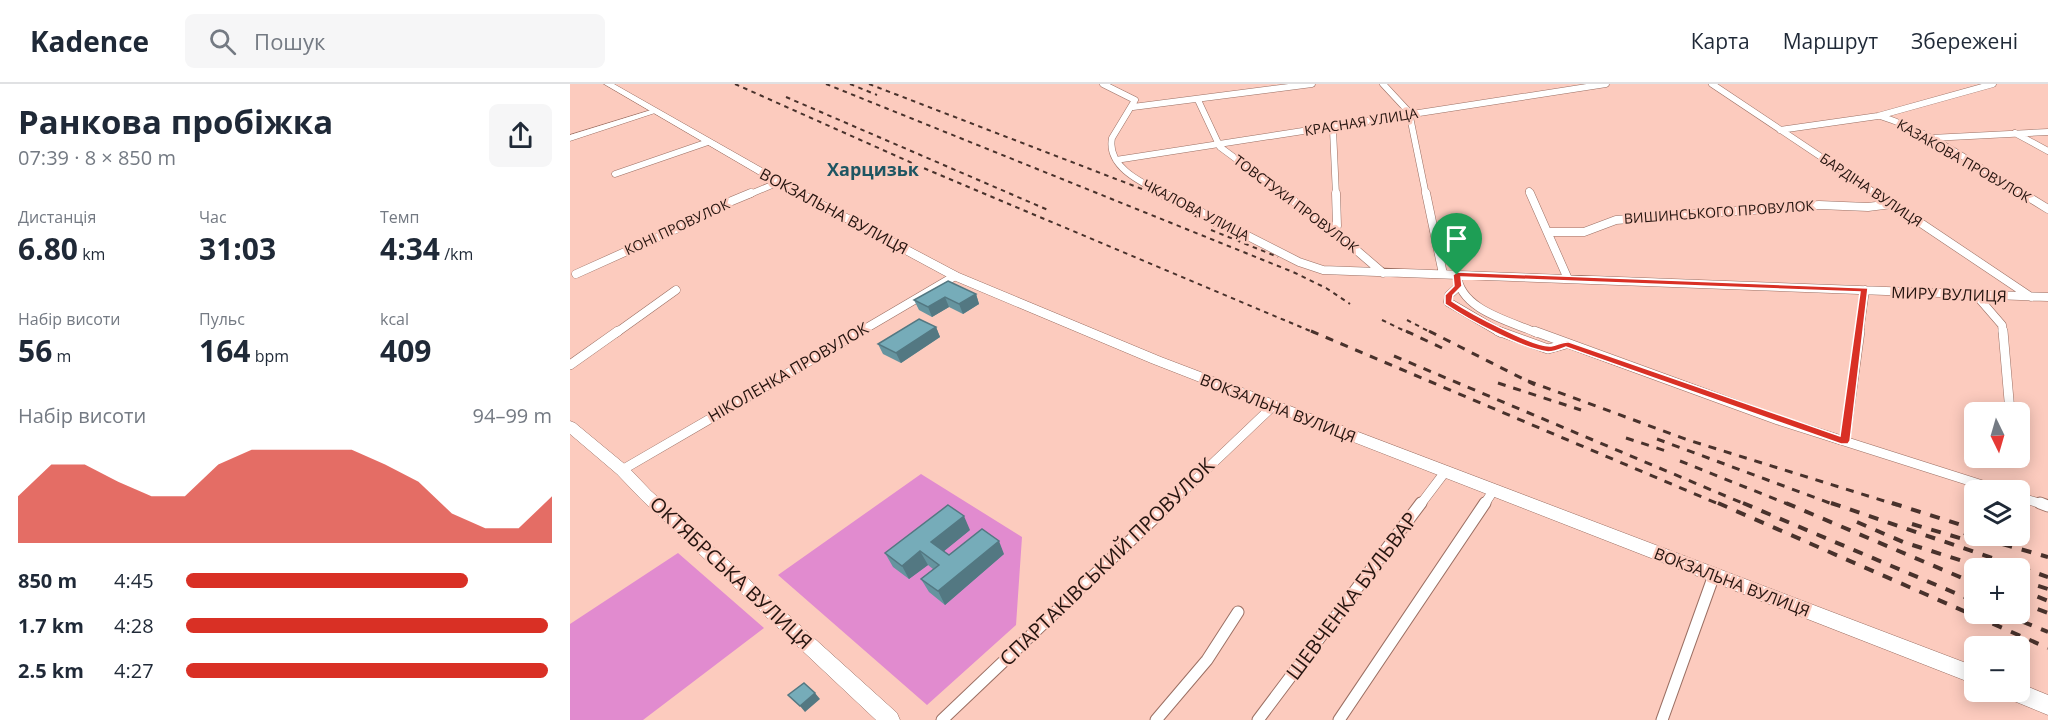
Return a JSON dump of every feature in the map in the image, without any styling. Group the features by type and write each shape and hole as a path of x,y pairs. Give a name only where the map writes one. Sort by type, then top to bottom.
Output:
{"main road":[{"name":"ВОКЗАЛЬНА ВУЛИЦЯ","path":"608,84 779,182 955,276 1273,406 1964,671"},
{"path":"570,138 654,112"},
{"name":"ОКТЯБРСЬКА ВУЛИЦЯ","path":"570,426 622,470 649,498 890,720"},
{"path":"2030,698 2048,705"}],"street":[{"path":"1103,84 1135,100 1133,107 1111,134 1109,144 1116,160"},
{"path":"1133,107 1147,108 1312,84"},
{"path":"1383,84 1410,114 1443,274"},
{"name":"КРАСНАЯ УЛИЦА","path":"1116,160 1606,84"},
{"name":"БАРДІНА ВУЛИЦЯ","path":"1712,84 2031,297"},
{"path":"1780,130 1878,116 1993,84"},
{"name":"ТОВСТУХИ ПРОВУЛОК","path":"1198,100 1220,147 1334,230 1383,273"},
{"name":"КАЗАКОВА ПРОВУЛОК","path":"1878,116 1896,121 1930,138 2048,209"},
{"path":"1329,127 1333,130 1337,226 1334,230"},
{"path":"2013,132 2048,151"},
{"path":"1930,138 2048,132"},
{"path":"615,174 708,142"},
{"name":"ЧКАЛОВА УЛИЦА","path":"1116,160 1136,179 1299,262 1323,270 1383,273"},
{"name":"КОНІ ПРОВУЛОК","path":"576,274 685,225 710,210 779,182"},
{"path":"1529,191 1568,279"},
{"name":"ВИШИНСЬКОГО ПРОВУЛОК","path":"1548,232 1584,232 1616,220 1819,205 1868,207 1893,204"},
{"name":"МИРУ ВУЛИЦЯ","path":"1383,273 2048,297"},
{"path":"1457,275 1458,286 1463,294 1484,310 1566,344 1845,441 1967,480"},
{"name":"НІКОЛЕНКА ПРОВУЛОК","path":"622,470 955,276"},
{"path":"1458,286 1449,295 1448,302 1470,317 1537,346 1550,349 1566,344"},
{"path":"570,365 676,290"},
{"path":"1845,441 1865,290"},
{"path":"1976,295 2002,325 2009,402"},
{"name":"СПАРТАКІВСЬКИЙ ПРОВУЛОК","path":"942,720 1273,406"},
{"name":"ШЕВЧЕНКА БУЛЬВАР","path":"1258,720 1445,472"},
{"path":"1340,720 1493,491"},
{"path":"2030,500 2048,506"},
{"path":"1662,720 1714,575"},
{"path":"1156,720 1208,660 1219,639 1238,612"}],"shaded area":[{"path":"921,474 1022,537 1016,625 927,705 778,575"},
{"path":"678,553 764,628 643,720 570,720 570,624"}],"building":[{"path":"948,281 976,294 959,304 945,297 928,307 914,300"},
{"path":"919,319 936,327 896,353 878,344"},
{"path":"948,505 964,516 931,542 949,555 982,529 999,541 938,591 921,579 939,565 920,551 902,566 885,553"},
{"path":"804,683 815,693 800,706 788,695"}],"railway":[{"path":"735,84 921,167 1315,333"},
{"path":"826,84 1293,272 1326,288 1350,304"},
{"path":"850,84 877,95"},
{"path":"869,84 1142,189 1223,230"},
{"path":"786,97 1048,210"},
{"path":"1211,230 1278,257"},
{"path":"1382,320 1409,333"},
{"path":"1407,320 1432,333"},
{"path":"1311,331 1721,505"},
{"path":"1406,331 1442,348"},
{"path":"1429,331 1535,385"},
{"path":"1394,356 1747,505"},
{"path":"1528,381 1688,440 1897,505"},
{"path":"1498,383 1581,410"},
{"path":"1626,438 1666,451"},
{"path":"1657,439 1835,505"},
{"path":"1680,461 1790,505"},
{"path":"1718,503 2048,648"},
{"path":"1743,503 1964,597"},
{"path":"1786,503 1964,579"},
{"path":"1831,503 2048,577"},
{"path":"1892,503 1964,526"},
{"path":"1857,522 1903,542 1964,561"},
{"path":"1912,524 1964,539"},
{"path":"2010,546 2048,557"},
{"path":"2030,583 2048,589"},
{"path":"2030,594 2048,601"},
{"path":"2030,606 2048,613"},
{"path":"2028,624 2048,632"}],"district":[{"name":"Харцизьк","path":"873,170"}],"route":[{"path":"1457,275 1865,290 1845,441 1778,420 1566,344 1550,349 1497,330 1456,309 1448,302 1449,295 1458,286 1457,275"}]}
